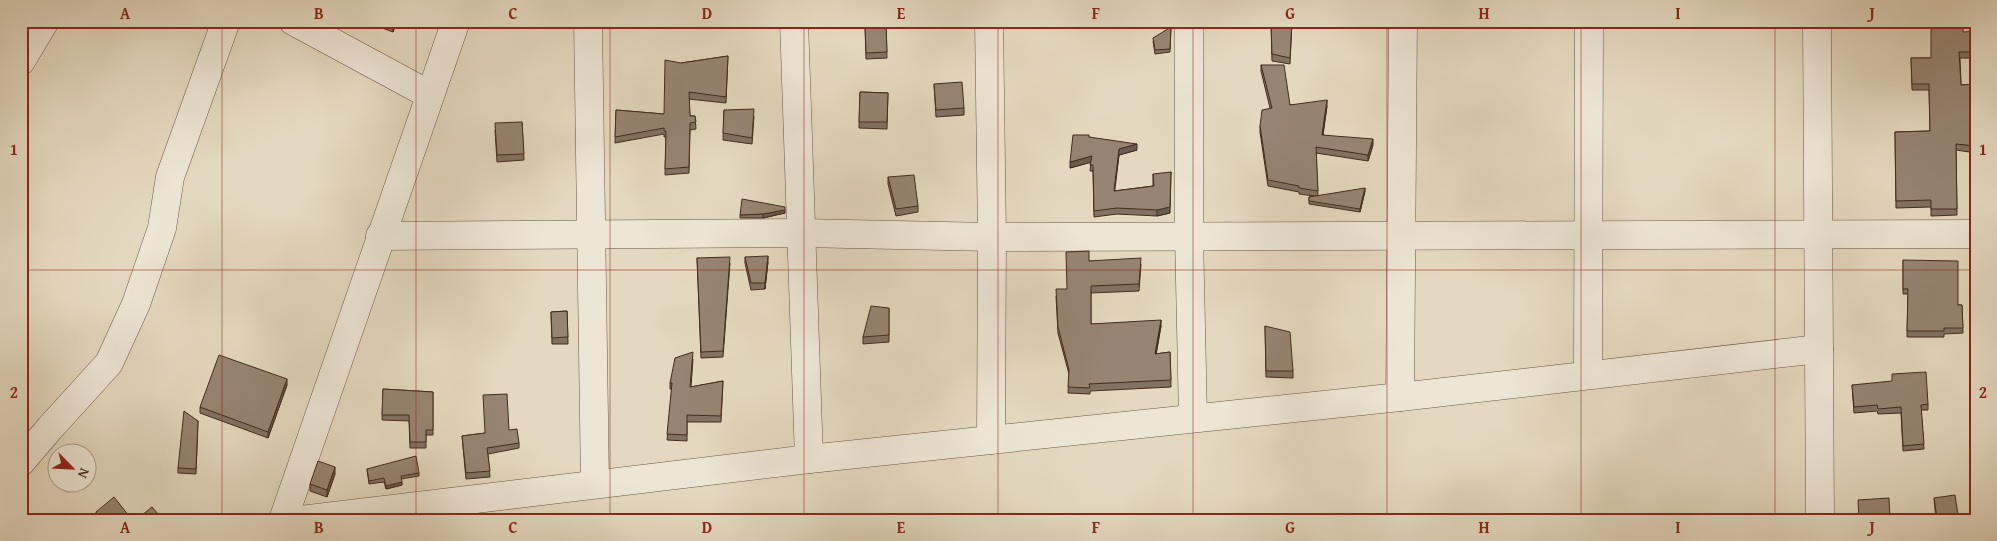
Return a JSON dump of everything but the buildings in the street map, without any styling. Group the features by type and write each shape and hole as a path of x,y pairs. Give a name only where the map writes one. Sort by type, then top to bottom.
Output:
{"street":[{"path":"21,61 45,21"},
{"path":"21,462 108,363 132,312 162,228 170,177 226,21"},
{"path":"293,21 430,95"},
{"path":"282,520 456,21"},
{"path":"588,21 595,484"},
{"path":"794,21 809,459"},
{"path":"989,21 992,237 991,440"},
{"path":"1189,21 1189,235 1193,418"},
{"path":"1400,396 1403,21"},
{"path":"1588,374 1589,21"},
{"path":"1817,21 1820,520"},
{"path":"380,236 800,234 992,237 1976,234"},
{"path":"301,520 809,459 1819,349"}]}
